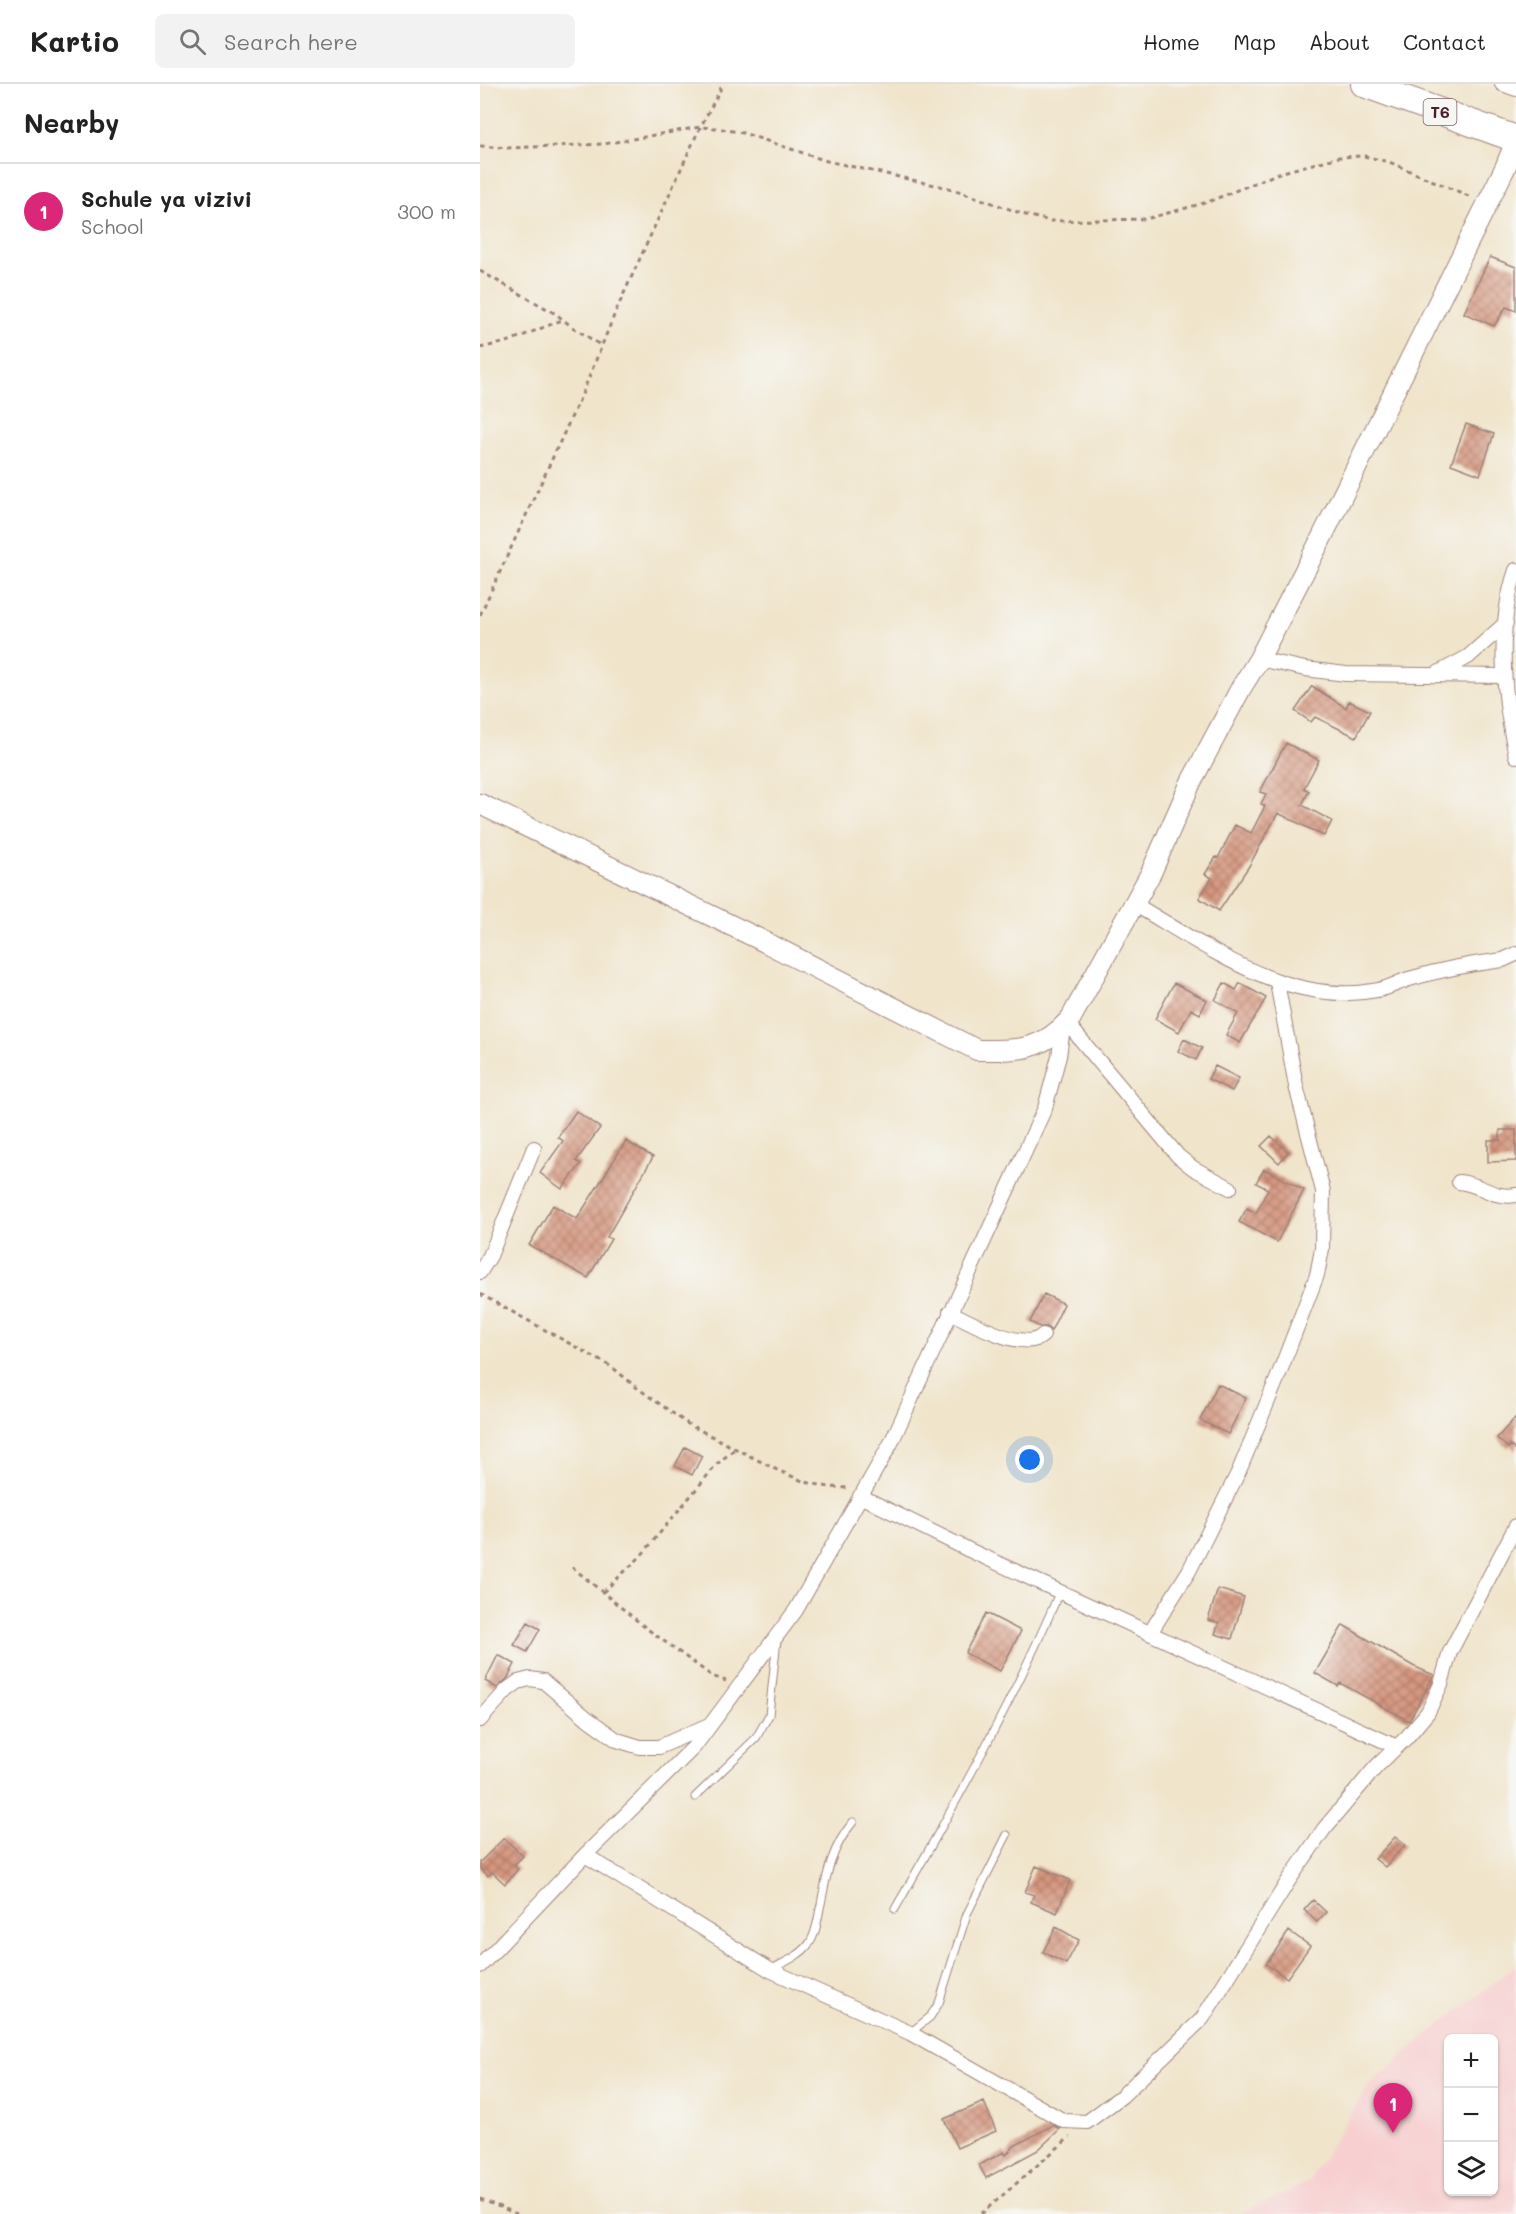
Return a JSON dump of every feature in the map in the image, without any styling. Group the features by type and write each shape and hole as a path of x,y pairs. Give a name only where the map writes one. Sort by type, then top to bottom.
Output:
{"highway":[{"name":"T6","path":"1364,84 1516,140"}],"street":[{"path":"1502,84 1516,89"},
{"path":"480,1966 585,1855 694,1747 796,1610 891,1443 1045,1108 1065,1025 1152,873 1191,782 1259,659 1319,543 1485,205 1511,173 1516,140"},
{"path":"1516,570 1508,592 1504,676 1504,690 1516,756"},
{"path":"1436,674 1468,657 1506,623"},
{"path":"1259,659 1346,674 1504,676"},
{"path":"480,804 766,942 977,1050 1016,1050 1042,1043 1065,1025"},
{"path":"1134,904 1245,967 1277,982 1305,990 1333,993 1379,990 1409,979 1503,960 1516,954"},
{"path":"1150,1633 1189,1570 1239,1471 1317,1275 1322,1249 1323,1191 1296,1086 1277,982"},
{"path":"1065,1025 1178,1156 1193,1168 1230,1188"},
{"path":"480,1272 490,1256 534,1148"},
{"path":"1459,1182 1479,1185 1496,1195 1516,1195"},
{"path":"950,1312 971,1323 1017,1340 1028,1342 1042,1335"},
{"path":"862,1493 969,1550 1397,1747"},
{"path":"585,1855 770,1970 910,2033 1064,2121 1087,2122 1122,2096 1202,2019 1289,1880 1324,1829 1376,1767 1428,1712 1441,1684 1450,1652 1516,1526"},
{"path":"480,1720 507,1690 518,1682 530,1679 543,1681 617,1740 640,1748 659,1748 711,1724"}],"lane":[{"path":"895,1909 975,1770 1037,1645 1060,1590"},
{"path":"694,1797 756,1738 769,1714 778,1634"},
{"path":"770,1970 791,1959 809,1943 817,1925 830,1864 840,1838 853,1822"},
{"path":"910,2033 930,2017 939,2002 967,1914 1007,1835"}],"path":[{"path":"480,615 538,493 615,313 700,127 723,84"},
{"path":"480,146 508,148 604,144 700,127 717,128 743,133 828,161 953,189 1050,221 1146,219 1208,202 1279,173 1340,157 1364,156 1389,162 1485,205"},
{"path":"480,271 556,314 602,346"},
{"path":"480,348 507,342 562,320"},
{"path":"480,1294 612,1367 636,1388 674,1415 736,1449 805,1482 862,1493"},
{"path":"603,1592 639,1557 717,1464 736,1449"},
{"path":"572,1567 646,1628 712,1676 739,1686"},
{"path":"981,2214 1087,2122"},
{"path":"480,2199 517,2214"}],"shaded area":[{"path":"1516,1965 1516,2214 1240,2214 1308,2182 1369,2085 1427,2035"}],"building":[{"path":"1490,257 1516,267 1516,311 1506,307 1494,326 1464,313"},
{"path":"1466,424 1494,434 1480,475 1451,464"},
{"path":"1312,686 1346,708 1349,701 1370,711 1356,737 1315,717 1311,722 1295,711"},
{"path":"1286,743 1319,760 1304,788 1309,791 1302,805 1332,821 1324,836 1278,813 1249,866 1219,911 1199,898 1212,878 1205,874 1216,857 1218,858 1235,825 1251,833 1265,806 1261,804 1266,794 1260,792"},
{"path":"1174,983 1207,1000 1200,1014 1191,1009 1179,1032 1155,1019"},
{"path":"1224,983 1236,990 1240,983 1266,998 1240,1043 1226,1035 1238,1013 1215,1000"},
{"path":"1184,1039 1202,1048 1196,1060 1178,1051"},
{"path":"1215,1066 1239,1078 1232,1091 1208,1079"},
{"path":"576,1111 600,1128 576,1161 581,1164 562,1189 540,1173 563,1141 558,1137"},
{"path":"1500,1130 1516,1130 1516,1161 1488,1162 1488,1140 1500,1140"},
{"path":"1271,1136 1288,1152 1279,1163 1261,1146"},
{"path":"626,1141 653,1157 607,1237 611,1239 588,1278 529,1245 553,1205 577,1219"},
{"path":"1264,1169 1304,1190 1277,1242 1239,1222 1247,1208 1256,1213 1268,1189 1256,1183"},
{"path":"1044,1294 1064,1304 1051,1331 1047,1327 1040,1327 1030,1322"},
{"path":"1218,1384 1246,1398 1228,1434 1200,1420"},
{"path":"1516,1417 1516,1451 1510,1445 1508,1448 1497,1438"},
{"path":"685,1447 702,1456 692,1475 675,1466"},
{"path":"1218,1589 1244,1597 1232,1639 1215,1634 1219,1623 1208,1620"},
{"path":"986,1613 1021,1631 1000,1671 965,1653"},
{"path":"528,1622 540,1629 527,1652 514,1645"},
{"path":"1343,1625 1413,1666 1434,1675 1409,1721 1340,1683 1338,1686 1315,1673"},
{"path":"498,1655 515,1664 507,1679 497,1688 485,1681"},
{"path":"1395,1837 1405,1845 1385,1867 1375,1859"},
{"path":"504,1838 523,1856 514,1865 518,1869 505,1884 492,1872 488,1876 480,1868 480,1862"},
{"path":"1036,1866 1070,1880 1057,1913 1031,1902 1034,1895 1025,1892"},
{"path":"1313,1900 1326,1912 1317,1922 1304,1910"},
{"path":"1056,1927 1079,1940 1066,1964 1043,1952"},
{"path":"1289,1931 1310,1946 1287,1978 1266,1964"},
{"path":"984,2102 996,2131 957,2148 944,2119"},
{"path":"1053,2125 1060,2129 1038,2150 986,2178 979,2165 1004,2152 1006,2155 1014,2146"}],"place":[{"name":"Schule ya vizivi","path":"1393,2133"}]}
